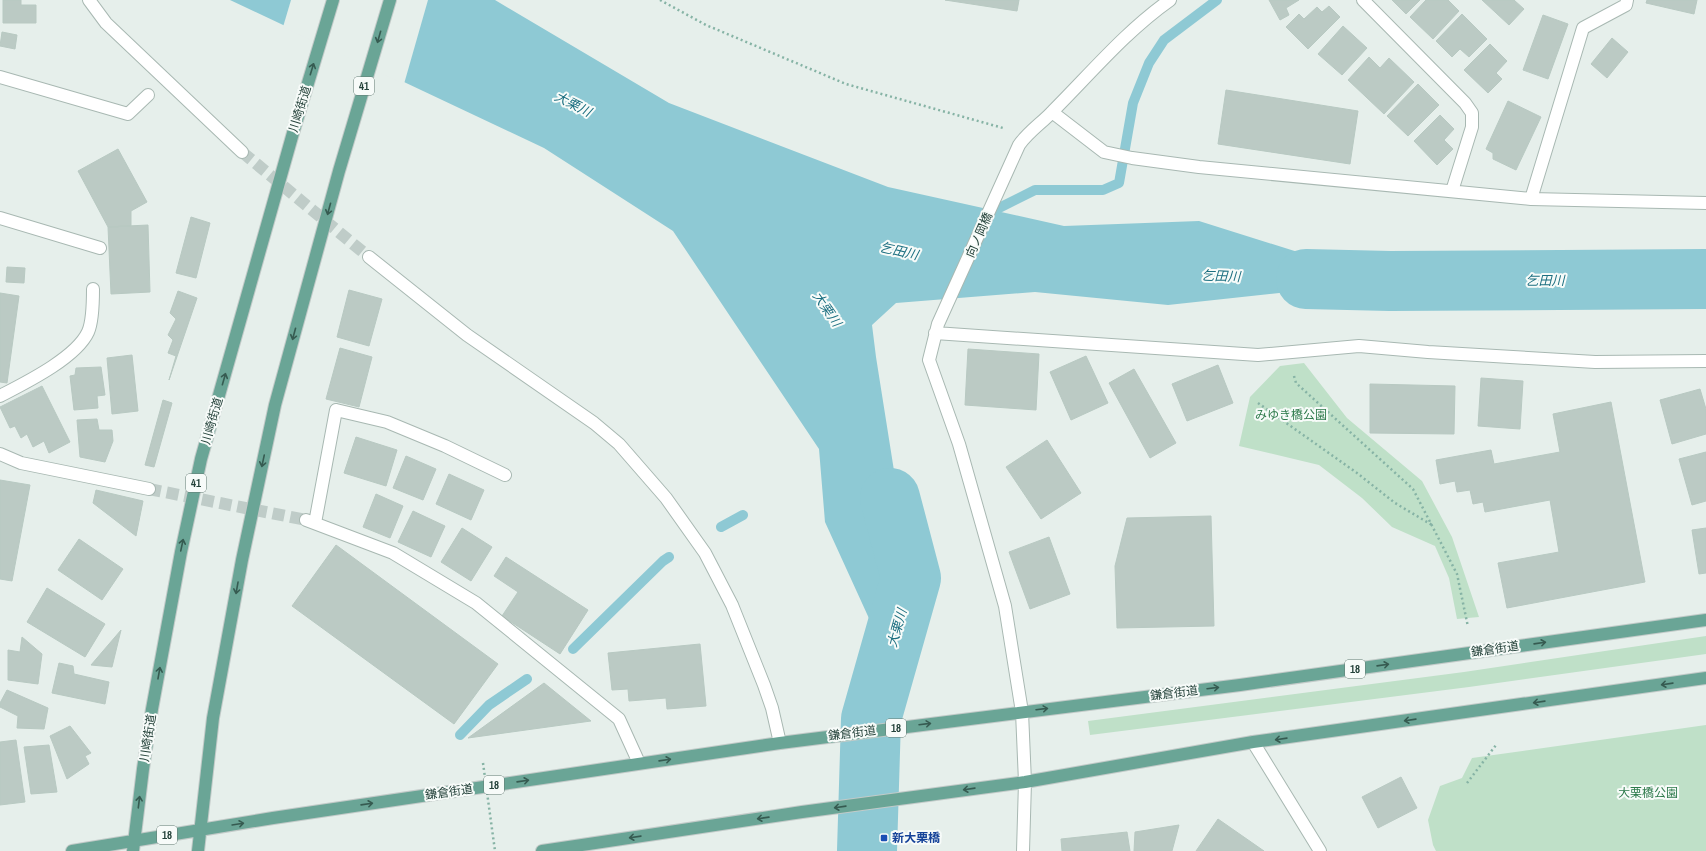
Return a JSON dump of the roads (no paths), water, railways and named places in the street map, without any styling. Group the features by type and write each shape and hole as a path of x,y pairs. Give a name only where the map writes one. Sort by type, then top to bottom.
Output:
{"main road":[{"name":"川崎街道","path":"134,846 152,709 181,552 201,459 293,133 333,0"},
{"name":"41","path":"198,851 199,830 213,718 242,560 275,406 339,171 390,0"},
{"name":"鎌倉街道","path":"72,851 134,846 199,830 785,742 1240,685 1706,620"},
{"path":"542,851 802,812 1025,782 1253,742 1706,678"}],"street":[{"path":"89,0 106,23 242,152"},
{"name":"向ノ岡橋","path":"1023,851 1025,782 1022,712 1005,606 959,444 929,360 937,328 1019,145 1027,134 1052,112 1147,16 1170,0"},
{"path":"1363,0 1465,103 1472,113 1472,127 1452,191"},
{"path":"1530,200 1583,28 1626,5 1627,0"},
{"path":"0,77 128,114 148,95"},
{"path":"1052,112 1104,152 1132,158 1199,167 1452,191 1530,200 1706,203"},
{"path":"0,218 100,248"},
{"path":"369,258 467,335 581,414 619,444 666,498 705,553 732,605 785,742"},
{"path":"0,396 39,375 80,344 88,331 93,289"},
{"path":"937,328 1258,355 1359,346 1428,352 1595,362 1706,362"},
{"path":"505,475 445,446 387,422 336,410 310,521 393,553 476,603 620,720 639,763"},
{"path":"0,454 21,463 149,489"},
{"path":"1253,742 1320,851"}],"water":[{"path":"230,0 495,0 669,103 888,187 1064,226 1199,221 1390,281 1168,305 1035,292 896,303 872,325 911,578 888,660 825,522 819,449 673,231 544,148"}],"waterway":[{"path":"990,218 993,211 1035,190 1103,190 1119,183 1133,103 1149,63 1164,40 1217,0"},
{"name":"乞田川","path":"1306,279 1390,281 1706,279"},
{"name":"大栗川","path":"867,851 871,719 911,578 890,498"},
{"path":"721,527 743,515"},
{"path":"573,649 663,561 669,557"},
{"path":"460,735 489,705 527,679"}],"tunnel":[{"path":"242,152 369,257"},
{"path":"149,489 306,520"}],"place":[{"name":"新大栗橋","path":"884,838"}],"park label":[{"name":"みゆき橋公園","path":"1291,415"},
{"name":"大栗橋公園","path":"1648,793"}]}
